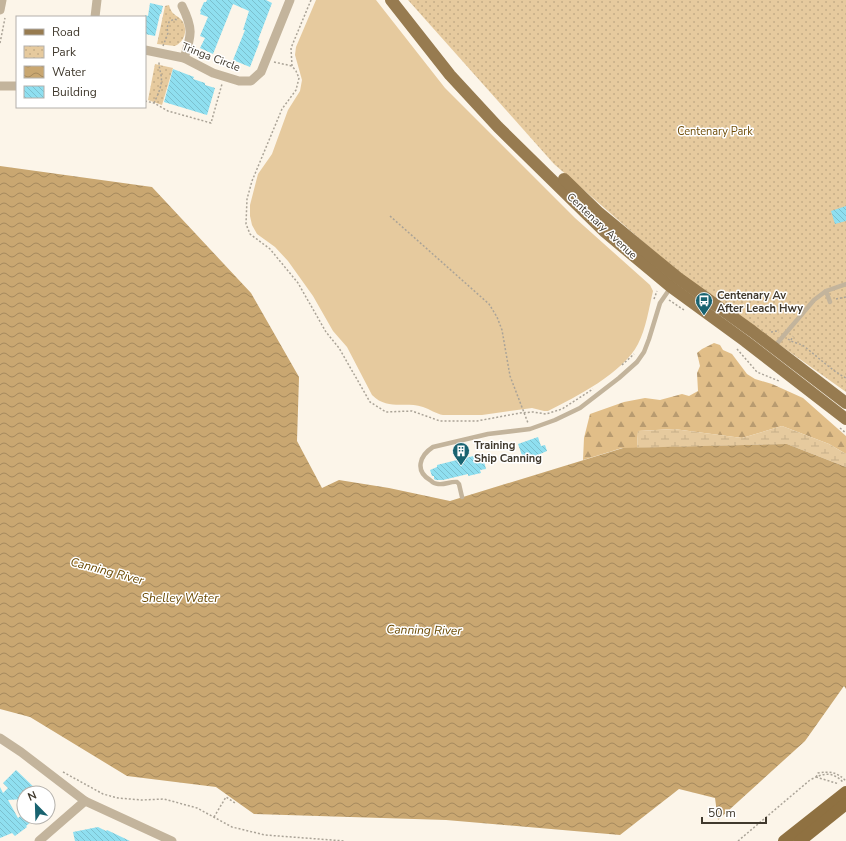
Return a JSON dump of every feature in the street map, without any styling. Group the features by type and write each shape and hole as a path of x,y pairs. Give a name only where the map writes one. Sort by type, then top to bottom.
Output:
{"highway":[{"path":"800,841 839,805 843,788"},
{"path":"784,841 839,805"}],"main road":[{"name":"Centenary Avenue","path":"390,0 450,75 498,127 605,232 675,283 774,348 846,403"},
{"name":"Centenary Avenue","path":"400,0 448,60 482,98 514,132 599,213 675,283 745,341 846,419"}],"street":[{"path":"2,0 3,12"},
{"path":"95,16 98,0"},
{"name":"Tringa Circle","path":"146,50 184,58 223,80 251,81 261,72 290,0"},
{"path":"182,6 189,21 190,30 190,41 184,58"},
{"path":"0,86 16,86"},
{"path":"0,738 21,752 85,801 172,841"},
{"path":"39,841 85,801"}],"lane":[{"path":"462,497 459,484 457,482 437,484 423,476 420,470 421,464 424,455 428,450 433,447 488,434 530,429 555,420 580,408 619,378 644,352 650,339 660,303 675,283"},
{"path":"774,348 783,335 814,300 826,291 846,284"},
{"path":"826,291 830,301"}],"path":[{"path":"311,0 291,48 292,66 299,78 296,90 282,109 252,181 247,199 246,224 250,234 270,249 298,283 326,332 339,348 370,402 386,412 412,411 440,421 477,421 525,413 546,414 562,409 598,385"},
{"path":"162,47 168,33 167,28 169,22 174,19 180,20 182,6"},
{"path":"0,43 3,12"},
{"path":"154,104 162,83 162,75 159,66 160,58"},
{"path":"266,60 292,66"},
{"path":"146,101 168,111 211,123 223,80 235,88 237,81"},
{"path":"390,216 489,304 497,317 502,330 510,376 530,429"},
{"path":"652,305 657,290"},
{"path":"830,301 846,297"},
{"path":"770,332 777,331 790,341 805,347 824,364 846,378"},
{"path":"791,340 796,331"},
{"path":"621,367 635,353"},
{"path":"59,770 103,794 118,798 142,800 164,799 197,808 232,827 265,835 345,841"},
{"path":"816,777 818,772 829,771 846,780"},
{"path":"738,841 810,780 821,775 832,774 846,785"},
{"path":"816,777 843,788"},
{"path":"214,817 226,797 236,803"}],"green space":[{"path":"316,0 376,0 445,88 575,218 650,285 653,291 641,338 631,355 622,365 598,383 572,399 548,411 532,408 482,415 443,415 416,405 384,403 372,395 347,347 333,331 313,296 288,261 275,247 257,234 252,225 250,216 250,205 258,174 272,154 288,110 300,91 302,80 295,55 296,47"},
{"name":"Centenary Park","path":"408,0 846,0 846,392 680,274 554,164"},
{"path":"169,5 173,14 183,22 185,29 183,39 175,46 157,44 165,6"},
{"path":"155,64 173,68 162,105 148,100"},
{"path":"714,343 720,345 723,350 732,354 747,374 755,379 772,384 803,398 846,436 846,454 829,444 782,426 742,438 674,429 638,431 637,448 622,448 583,460 584,438 590,414 624,402 645,398 660,400 682,394 689,396 698,391 697,373 700,366 697,353"},
{"path":"782,426 829,444 846,454 846,467 787,444 637,448 638,431 674,429 742,438"}],"water":[{"name":"Shelley Water","path":"0,166 152,187 251,293 299,377 297,441 322,488 339,480 389,488 450,501 623,448 787,444 846,467 846,689 844,686 805,741 718,820 715,798 679,789 620,835 446,820 254,814 216,787 127,776 30,717 0,709"}],"building":[{"path":"207,0 266,0 272,3 258,40 260,41 250,67 233,60 245,30 243,30 249,11 233,4 213,54 200,48 205,38 200,36 208,17 200,14 200,11 204,2"},
{"path":"150,3 163,6 155,36 146,34 145,15 148,16"},
{"path":"173,69 194,77 193,79 205,83 205,85 215,88 207,115 164,102"},
{"path":"846,206 846,221 835,224 831,211"},
{"path":"538,437 541,446 545,445 547,451 524,461 518,444"},
{"name":"Training Ship Canning","path":"463,450 465,458 482,454 486,469 480,470 481,473 468,476 468,474 443,480 434,479 434,476 432,476 430,470 437,467 437,465 457,460 455,452"},
{"path":"16,770 32,785 16,785 16,800 8,800 16,814 16,825 27,825 27,827 15,836 12,833 0,838 0,787 3,793 8,788 3,783"},
{"path":"98,827 130,841 75,841 73,832"}],"place":[{"name":"Centenary Av After Leach Hwy","path":"704,316"},
{"name":"Training Ship Canning","path":"461,466"}],"water label":[{"name":"Canning River","path":"107,571"},
{"name":"Canning River","path":"424,630"}]}
